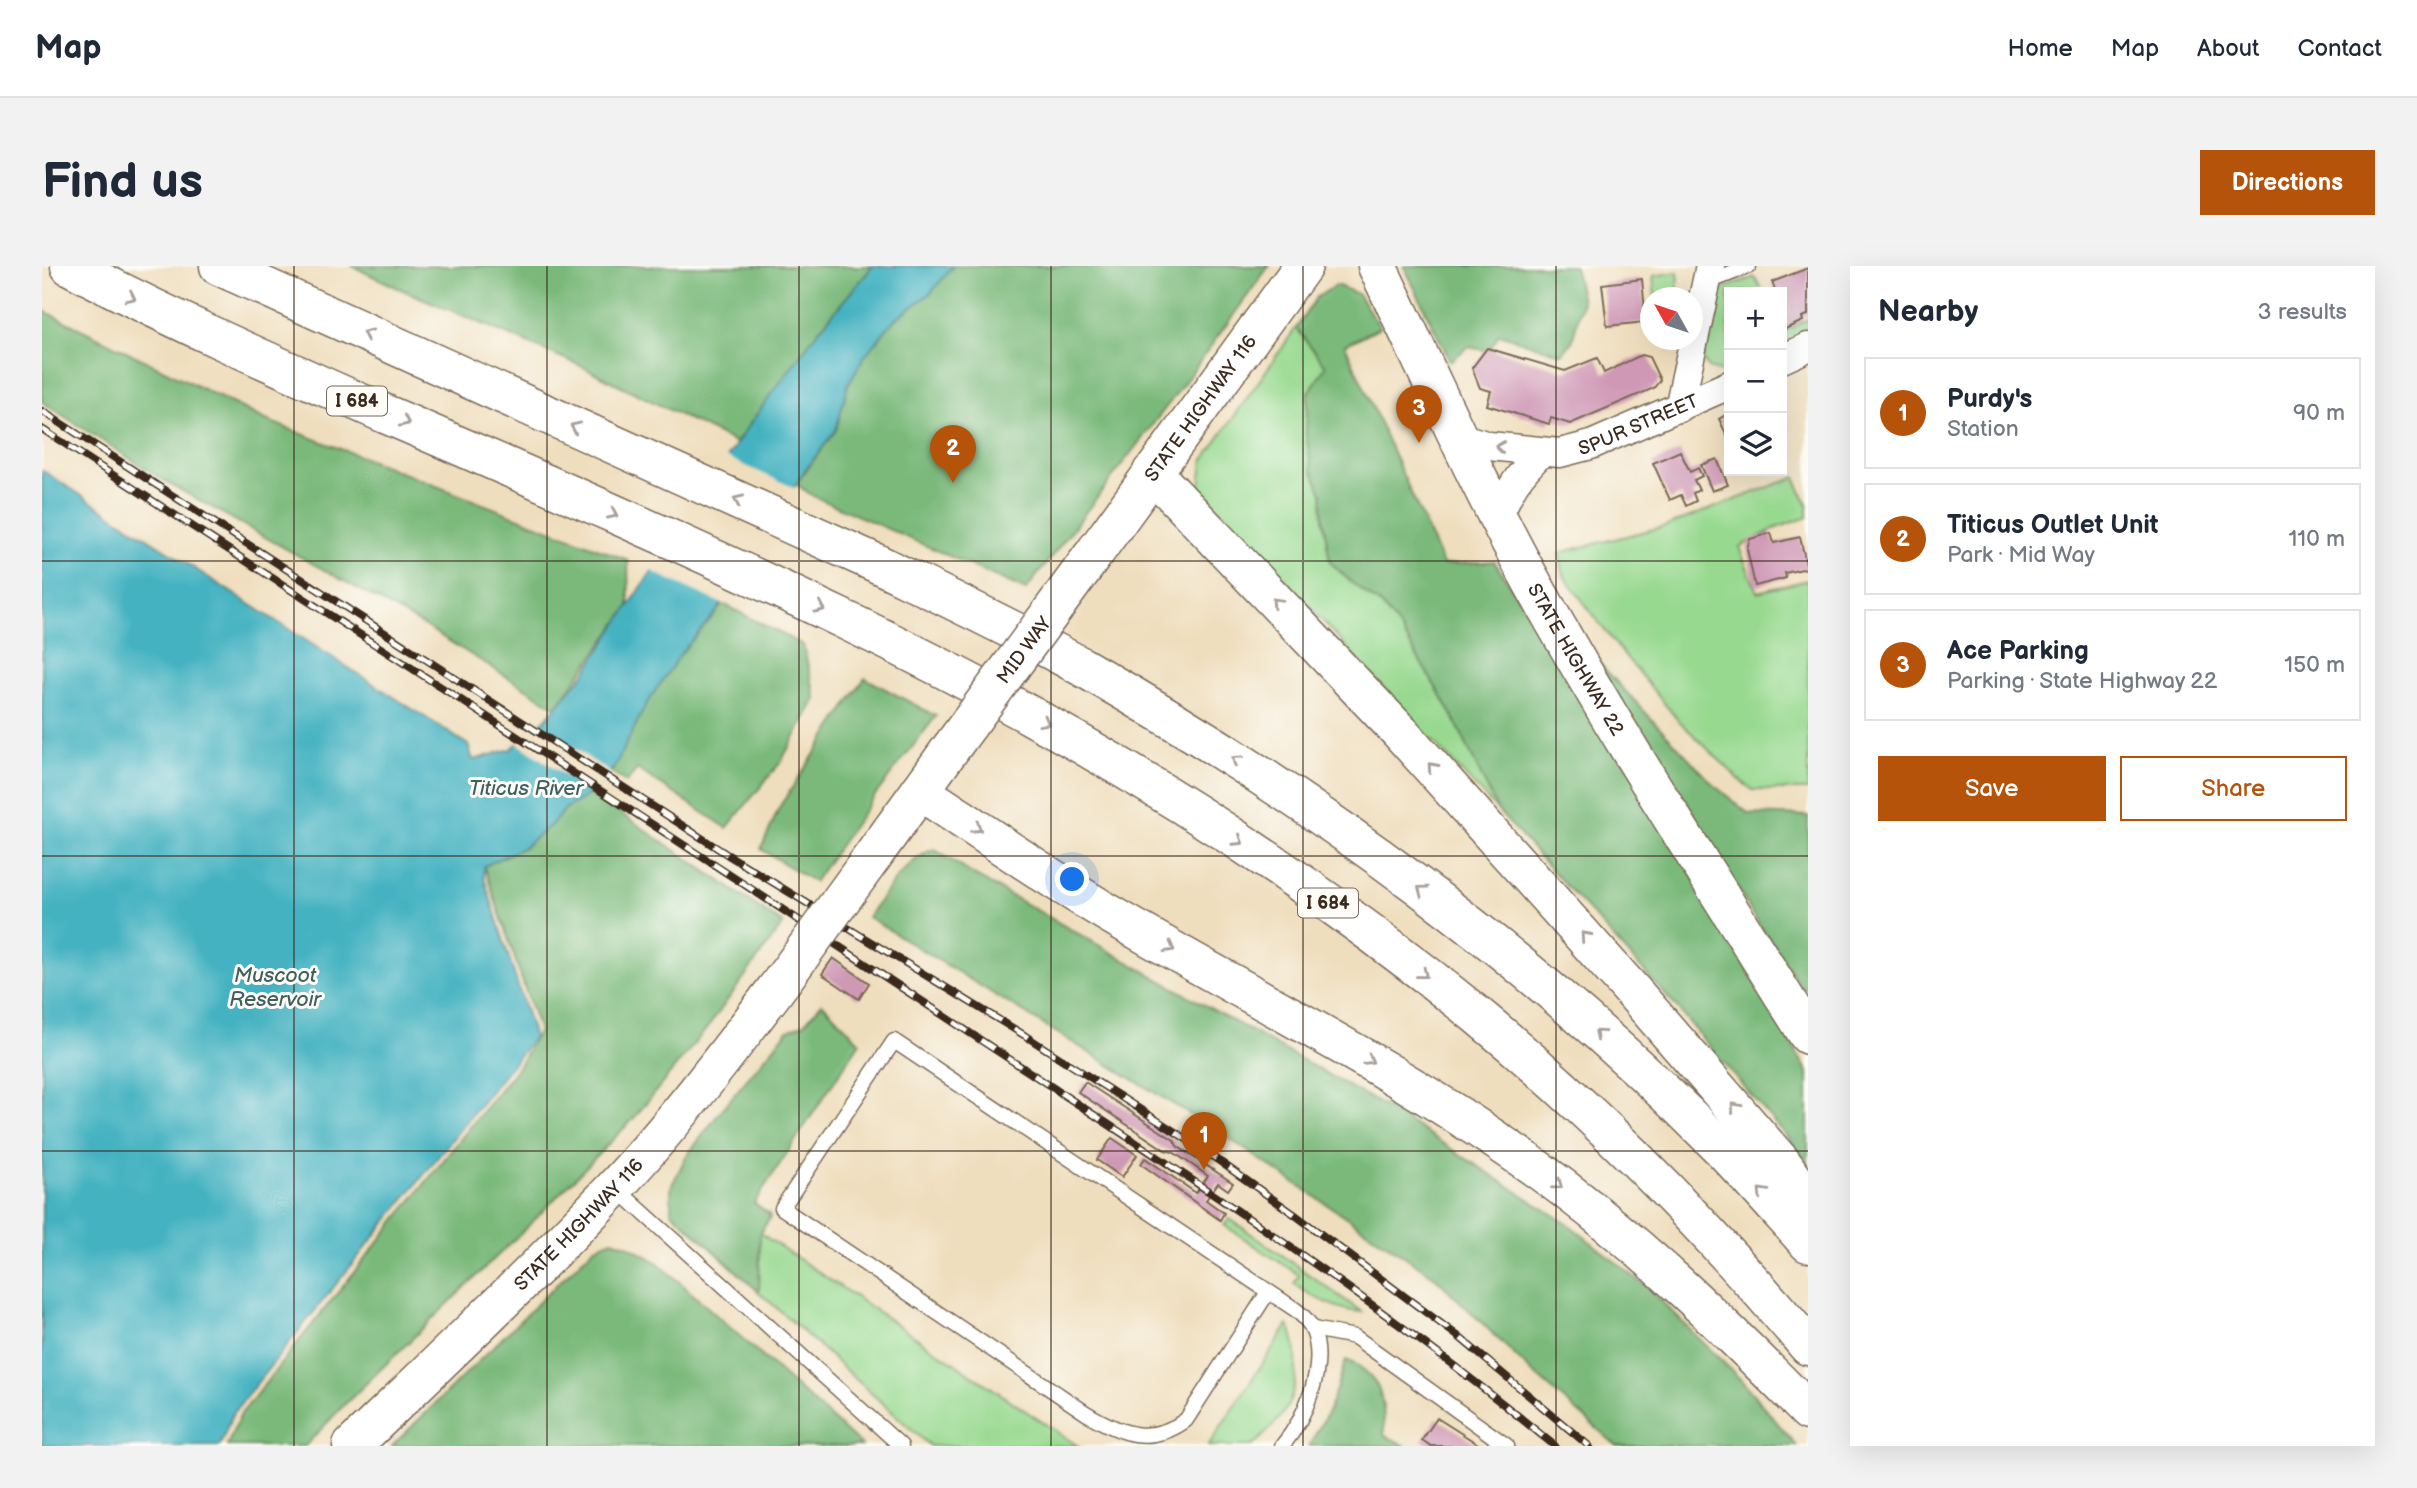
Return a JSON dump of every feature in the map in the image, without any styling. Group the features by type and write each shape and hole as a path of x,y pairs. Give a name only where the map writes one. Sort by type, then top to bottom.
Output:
{"main road":[{"name":"I 684","path":"70,266 240,349 759,579 924,658 1049,724 1165,792 1264,857 1371,933 1479,1017 1575,1101 1671,1195 1763,1293 1808,1346"},
{"path":"219,266 963,605 1082,667 1200,736 1321,817 1417,886 1521,967 1603,1038 1721,1148 1808,1243"},
{"name":"STATE HIGHWAY 116","path":"1096,551 1303,266"},
{"name":"STATE HIGHWAY 22","path":"1377,266 1532,582 1593,687 1808,1035"},
{"path":"1152,472 1401,732 1719,1089 1782,1163 1808,1199"},
{"name":"MID WAY","path":"873,856 1096,551"},
{"path":"920,791 1115,917 1389,1071 1528,1162 1594,1212 1660,1268 1719,1321 1808,1411"},
{"name":"STATE HIGHWAY 116","path":"352,1446 615,1187 683,1108 782,981 873,856"}],"street":[{"path":"1679,408 1708,274"},
{"path":"1787,356 1808,346"},
{"name":"SPUR STREET","path":"1459,437 1489,446 1560,453 1591,445 1724,387"},
{"path":"1498,517 1508,492 1521,472 1541,453"}],"lane":[{"path":"1708,274 1749,266"},
{"path":"1268,1292 1186,1420 1175,1429 1162,1434 1131,1436 1114,1430 1086,1413 782,1208 894,1041 1296,1310 1313,1329 1317,1364 1311,1391 1297,1428 1282,1446"},
{"path":"615,1187 901,1446"},
{"path":"1313,1329 1355,1337 1507,1446"}],"green space":[{"path":"352,266 873,266 818,331 736,443 577,364"},
{"path":"953,266 1269,266 1176,394 1026,590 813,496 796,484 836,430 848,384 865,355 894,320 931,293"},
{"path":"1404,266 1574,266 1582,301 1572,342 1562,354 1499,334 1489,351 1468,347 1450,361"},
{"path":"1678,272 1678,287 1654,287 1653,276"},
{"path":"1755,277 1760,287 1728,287"},
{"path":"1336,285 1358,294 1380,327 1345,345 1443,565 1494,561 1631,771 1808,1072 1808,1162 1671,1001 1498,811 1452,714 1400,628 1382,606 1330,562 1322,493 1312,469 1306,434 1308,394 1326,366 1296,328 1316,298"},
{"path":"1724,289 1722,372 1708,368 1702,358 1719,296"},
{"path":"42,310 266,420 628,560 629,607 556,707 421,624 168,483 42,402"},
{"path":"1808,319 1808,335 1787,345 1787,331"},
{"path":"1296,328 1326,366 1308,394 1312,469 1322,493 1330,562 1382,606 1400,628 1452,714 1498,811 1200,486 1203,461"},
{"path":"1795,477 1808,507 1808,517 1776,528 1739,547 1757,592 1808,580 1808,790 1753,790 1678,720 1616,645 1564,576 1559,553 1666,526"},
{"path":"723,604 803,645 816,699 780,763 727,828 637,769 627,782 611,773 647,703 681,653"},
{"path":"1578,641 1715,786 1749,814 1808,816 1808,989 1802,988 1752,913 1678,789"},
{"path":"865,678 936,716 873,798 814,882 761,849 780,806"},
{"path":"591,793 783,924 708,1027 634,1118 305,1446 227,1446 240,1415 518,1067 539,1031 484,866 524,847 551,825 566,808"},
{"path":"934,849 974,875 1391,1110 1572,1227 1647,1287 1741,1380 1797,1446 1617,1446 1532,1372 1434,1276 1222,1134 868,917 905,869"},
{"path":"822,1003 860,1042 754,1203 769,1214 770,1218 760,1233 759,1292 671,1211 671,1187 686,1157 723,1108 788,1030 804,1024"},
{"path":"1230,1219 1362,1312 1326,1303 1294,1284 1299,1275 1224,1225"},
{"path":"760,1233 1078,1446 930,1446 759,1292"},
{"path":"612,1240 657,1262 862,1446 392,1446 595,1247"},
{"path":"1288,1325 1296,1353 1296,1365 1294,1387 1288,1405 1272,1427 1252,1446 1208,1446"},
{"path":"1346,1360 1368,1373 1379,1390 1384,1435 1406,1446 1309,1446 1329,1410"}],"water":[{"name":"Muscoot Reservoir","path":"873,266 953,266 931,293 894,320 865,355 848,384 836,430 805,470 717,611 681,653 647,703 614,768 587,796 566,808 551,825 524,847 484,866 484,878 534,1037 233,1413 220,1446 42,1446 42,470 468,745 473,760 511,749 545,720 584,674 746,429 818,331"}],"pier":[{"path":"724,456 797,489 725,605 649,570"},
{"path":"536,723 613,774 593,794 514,741"}],"building":[{"path":"1808,268 1808,315 1802,317 1803,321 1787,328 1787,287 1774,287 1772,282"},
{"path":"1642,279 1640,323 1607,326 1602,284"},
{"path":"1487,348 1565,371 1597,358 1604,373 1641,355 1649,357 1660,380 1654,388 1570,424 1551,418 1549,424 1487,405 1491,391 1480,388 1472,368"},
{"path":"1724,416 1724,430 1719,419"},
{"path":"1680,451 1690,472 1698,468 1702,476 1694,480 1699,490 1693,493 1696,501 1686,506 1681,495 1670,500 1653,463"},
{"path":"1717,459 1728,485 1712,491 1701,465"},
{"path":"1771,533 1774,543 1800,537 1807,568 1785,573 1786,578 1755,586 1747,549 1750,539"},
{"path":"833,958 869,983 859,999 822,974"},
{"path":"1085,1082 1174,1140 1177,1146 1233,1183 1228,1190 1218,1183 1206,1200 1224,1213 1220,1220 1141,1164 1145,1158 1196,1193 1208,1176 1078,1092"},
{"path":"1112,1138 1137,1155 1122,1177 1097,1160"},
{"path":"1437,1418 1481,1446 1431,1446 1422,1440"}],"railway":[{"path":"42,411 728,855 1024,1035 1205,1151 1459,1337 1589,1446"},
{"path":"42,429 746,885 1200,1185 1416,1337 1555,1446"}],"place":[{"name":"Ace Parking","path":"1419,443"},
{"name":"Titicus Outlet Unit","path":"953,483"},
{"name":"Purdy's","path":"1204,1170"}],"water label":[{"name":"Titicus River","path":"526,788"}]}
